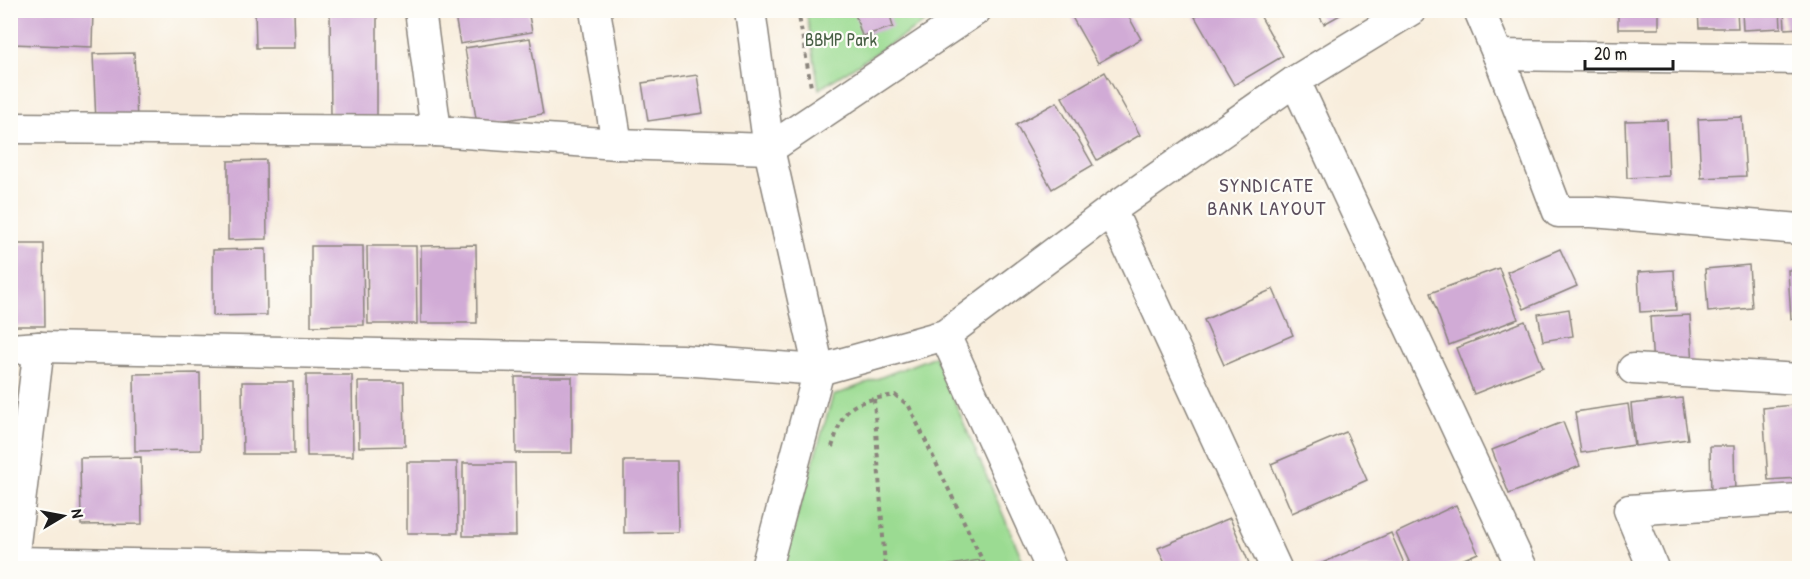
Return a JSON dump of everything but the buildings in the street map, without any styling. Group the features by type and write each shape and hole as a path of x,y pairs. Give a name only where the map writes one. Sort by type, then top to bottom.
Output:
{"street":[{"path":"420,10 436,131"},
{"path":"595,10 617,144"},
{"path":"750,10 769,149 819,370 766,568"},
{"path":"10,128 436,131 617,144 769,149 976,10"},
{"path":"366,568 13,565 25,348 682,360 819,370 945,335 1111,210 1295,81 1411,10"},
{"path":"1479,10 1558,212 1592,212 1800,229"},
{"path":"1498,55 1800,58"},
{"path":"1295,81 1522,568"},
{"path":"1111,210 1276,568"},
{"path":"945,335 1051,568"},
{"path":"1633,369 1800,379"},
{"path":"1653,568 1629,510 1800,499"}],"path":[{"path":"798,10 817,117"},
{"path":"832,447 843,420 851,408 874,398 895,396 909,406 986,568"},
{"path":"874,398 885,568"}],"green space":[{"name":"BBMP Park","path":"806,10 943,11 819,89"},
{"path":"935,356 1026,568 781,568 833,396"}],"district":[{"name":"SYNDICATE BANK LAYOUT","path":"1267,196"}]}
